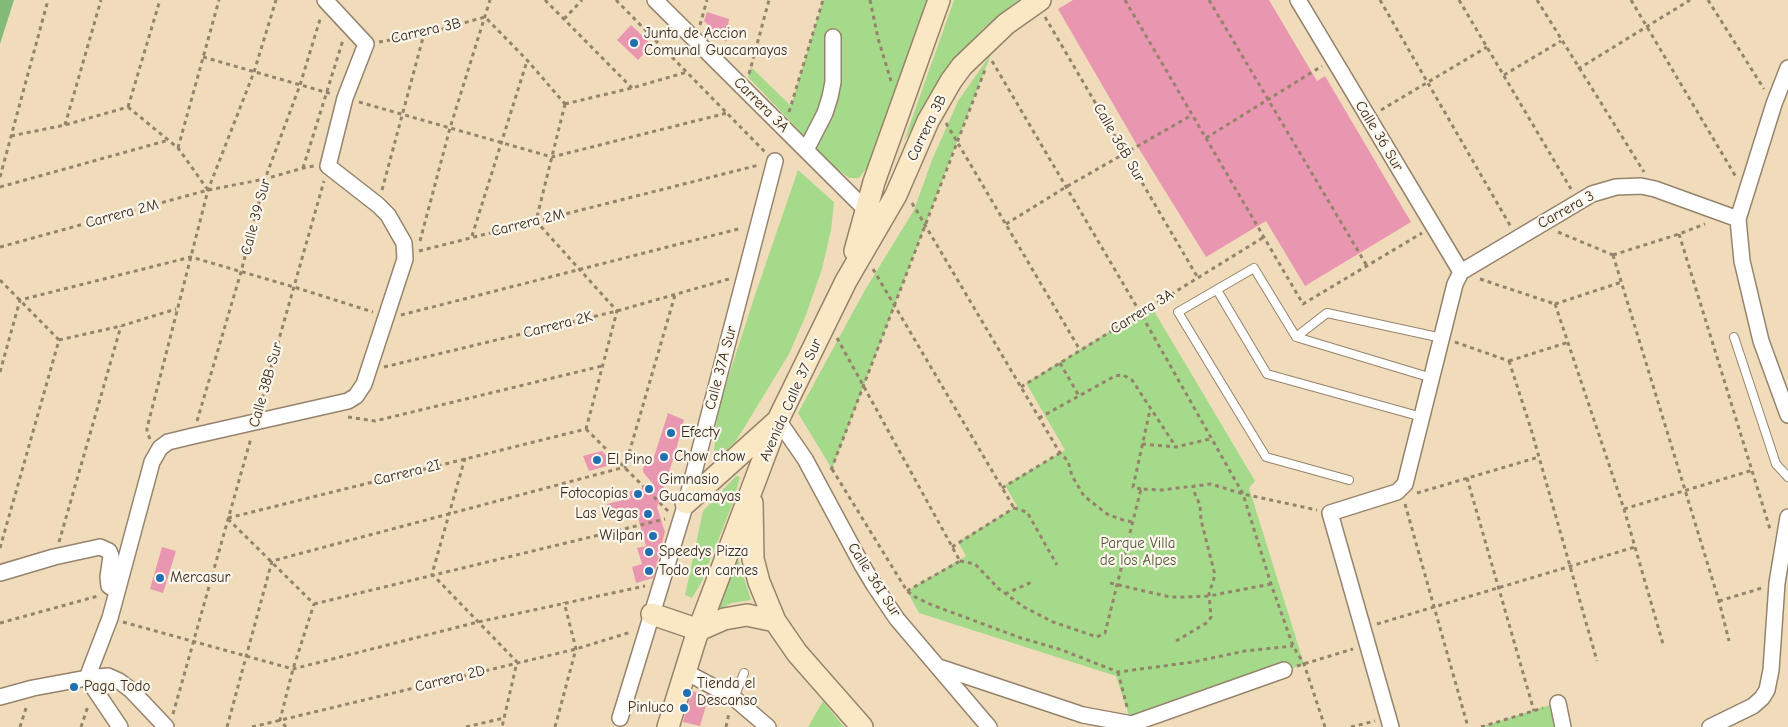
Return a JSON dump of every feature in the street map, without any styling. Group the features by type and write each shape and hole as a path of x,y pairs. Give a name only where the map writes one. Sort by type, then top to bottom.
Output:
{"main road":[{"path":"846,281 874,182 939,0"},
{"name":"Carrera 3B","path":"846,281 896,195 928,121 950,82 982,45 1022,11 1040,4"},
{"name":"Avenida Calle 37 Sur","path":"846,281 778,420 752,493 753,559 759,582 775,621 797,653 862,727"},
{"path":"680,510 778,420"},
{"path":"668,727 684,671 752,493"},
{"path":"650,620 699,630 724,619 746,615 775,621"}],"street":[{"path":"87,678 110,618 152,462 160,448 168,442 325,407 348,401 356,396 364,384 386,316 411,255 388,215 328,166 345,98 366,44 325,0"},
{"name":"Carrera 3A","path":"655,0 866,210"},
{"name":"Calle 36 Sur","path":"1298,0 1461,272"},
{"path":"806,150 825,113 830,97 833,82 833,37"},
{"path":"1788,68 1745,192 1732,217 1761,341 1788,415"},
{"name":"Calle 37A Sur","path":"620,718 661,587 680,510 746,274 774,161"},
{"name":"Carrera 3","path":"1461,272 1604,189 1641,186 1655,189 1732,217"},
{"path":"1390,722 1330,513 1402,493 1408,478 1455,284 1461,272"},
{"name":"Calle 36I Sur","path":"778,420 805,459 874,585 897,619 989,727"},
{"path":"1710,727 1752,706 1762,698 1767,690 1771,670 1776,583 1788,517"},
{"path":"0,573 54,557 100,547 109,552 111,556 108,577 109,586 117,591"},
{"path":"938,667 1084,715 1127,726 1284,670"},
{"path":"684,671 734,698 768,727"},
{"path":"0,698 33,688 108,676 131,690 169,722"},
{"path":"87,678 120,727"},
{"path":"1558,703 1563,727"}],"lane":[{"path":"1349,480 1266,457 1178,312 1254,268 1296,337 1432,378"},
{"path":"1217,290 1267,374 1422,417"},
{"path":"1296,337 1327,313 1442,338"},
{"path":"1734,337 1776,464 1788,477"},
{"path":"734,698 744,673"}],"path":[{"path":"0,177 48,0"},
{"path":"65,124 101,0"},
{"path":"128,107 160,0"},
{"path":"178,148 219,0"},
{"path":"160,448 150,439 147,428 176,309 208,190 254,72 276,0"},
{"name":"Calle 39 Sur","path":"193,436 266,179 300,85 325,0"},
{"path":"411,255 490,0"},
{"path":"545,0 632,88"},
{"path":"564,19 582,0"},
{"path":"616,0 774,161"},
{"path":"695,40 707,0"},
{"path":"745,89 769,0"},
{"path":"784,128 823,0"},
{"path":"870,0 878,38 892,83"},
{"path":"1125,0 1303,304 1433,226"},
{"path":"1209,0 1367,266"},
{"path":"1380,0 1517,238"},
{"path":"1459,0 1579,202"},
{"path":"1537,0 1578,69 1655,189"},
{"path":"1632,0 1745,192"},
{"path":"1578,69 1690,0"},
{"path":"1708,0 1774,104"},
{"name":"Calle 36B Sur","path":"1040,4 1124,153 1198,278"},
{"path":"485,17 527,60 565,104"},
{"name":"Carrera 3B","path":"366,44 424,34 485,17"},
{"path":"327,92 348,23"},
{"path":"378,205 424,34"},
{"path":"1504,75 1561,41"},
{"path":"1368,118 1487,47"},
{"path":"203,56 552,157 727,113"},
{"path":"822,492 990,58 1141,314 1210,439 1243,494 1271,584 1293,646 1304,664 1325,727"},
{"path":"472,237 527,60"},
{"path":"1206,138 1334,60"},
{"path":"565,104 632,88 687,72"},
{"name":"Carrera 2M","path":"0,247 208,190 266,179 303,168 327,92"},
{"path":"565,104 536,221 618,311 586,428 625,467 680,510"},
{"path":"11,136 128,107"},
{"path":"128,107 178,148 208,190"},
{"path":"1006,224 1124,153 1192,115"},
{"path":"946,122 1080,350"},
{"path":"0,188 169,140"},
{"name":"Carrera 2M","path":"411,255 472,237 774,161"},
{"name":"Calle 38B Sur","path":"169,722 328,166"},
{"path":"908,196 1060,453 1068,461 1072,476 1084,496 1107,514 1132,522"},
{"path":"1541,225 1613,255 1732,217"},
{"path":"20,300 191,257 386,316 402,315 759,224"},
{"path":"1679,234 1772,535"},
{"name":"Carrera 3A","path":"1021,387 1264,237"},
{"path":"1613,255 1719,601 1729,641"},
{"path":"869,262 1014,508 1027,512 1057,565"},
{"path":"1461,272 1555,304 1622,282"},
{"name":"Carrera 2K","path":"369,371 618,311 746,274"},
{"path":"0,280 59,340"},
{"path":"625,467 675,295"},
{"path":"0,372 20,300"},
{"path":"1555,304 1624,509 1663,644"},
{"path":"59,340 121,326 176,309"},
{"path":"827,320 960,561"},
{"path":"54,557 121,326"},
{"path":"1442,338 1509,361 1568,342"},
{"path":"0,548 59,340"},
{"path":"1509,361 1539,457 1597,661"},
{"path":"1060,362 1079,396"},
{"path":"325,407 349,417 375,421 603,366"},
{"path":"1039,418 1123,374 1132,380 1176,447"},
{"path":"1150,410 1133,487 1162,490 1210,484 1243,494 1330,513"},
{"name":"Carrera 2I","path":"228,518 586,428"},
{"path":"1142,444 1176,447 1210,439"},
{"path":"1002,488 1060,453"},
{"path":"1468,727 1402,493 1467,478 1539,457"},
{"path":"432,574 465,458"},
{"path":"272,561 625,467"},
{"name":"Calle 36I Sur","path":"832,469 907,591"},
{"path":"1624,509 1686,492 1753,470"},
{"path":"1467,478 1534,711"},
{"path":"1176,641 1210,620 1209,596 1215,575 1194,486"},
{"path":"1141,489 1106,631 1101,636 1097,637 1053,622 1024,607 1005,594 975,564 960,561 907,591 915,598 1118,672 1193,662 1245,651 1293,646"},
{"path":"952,546 1014,508"},
{"path":"314,604 680,510"},
{"path":"228,518 314,604"},
{"path":"1363,628 1635,547"},
{"path":"227,727 272,561"},
{"path":"432,574 518,662 502,727"},
{"path":"1005,594 1034,581"},
{"path":"1110,583 1170,597 1209,596 1271,584"},
{"path":"1719,601 1776,583"},
{"path":"110,618 293,669 564,602 650,585 661,587"},
{"path":"0,623 117,591"},
{"path":"555,727 576,649 564,602"},
{"path":"286,727 280,720 293,669 314,604"},
{"name":"Carrera 2D","path":"252,727 576,649 650,620"},
{"path":"1284,670 1368,644"},
{"path":"1118,672 1127,726"},
{"path":"1482,727 1558,703"},
{"path":"466,727 504,718"},
{"path":"1351,727 1390,722"}],"green space":[{"path":"0,0 14,0 0,44"},
{"path":"823,0 927,0 924,16 902,70 872,161 859,178 849,178 832,165 748,77 751,67 791,106"},
{"path":"954,0 1019,0 984,28 959,55 904,141"},
{"path":"991,54 832,469 798,413 865,290 914,210 932,160 958,101"},
{"path":"798,170 834,202 831,230 822,269 806,315 789,354 736,441 720,456 714,450 718,409"},
{"name":"Parque Villa de los Alpes","path":"1151,306 1255,481 1249,488 1304,664 1132,725 1116,676 919,613 907,591 966,556 958,542 1017,506 1005,485 1065,450 1026,383"},
{"path":"736,476 740,477 734,500 701,583 692,598 685,595 703,511"},
{"path":"735,550 751,600 732,603 710,614"},
{"path":"823,701 844,727 808,727"},
{"path":"1556,703 1560,727 1481,727"}],"building":[{"path":"1073,0 1269,0 1317,81 1325,76 1411,222 1305,286 1266,221 1206,257 1141,152 1058,9"},
{"path":"707,12 729,19 726,42 704,21"},
{"name":"Junta de Accion Comunal Guacamayas","path":"631,25 652,45 638,60 617,40"},
{"path":"668,413 684,420 657,507 665,532 653,578 636,583 632,567 642,564 637,548 646,546 636,511 610,517 607,504 631,498 628,492 654,485 643,472 643,469 647,457 653,460"},
{"name":"El Pino","path":"602,451 614,464 589,471 583,456"},
{"path":"162,547 176,551 163,593 150,589"},
{"path":"692,691 709,695 700,726 683,722"}],"place":[{"name":"Junta de Accion Comunal Guacamayas","path":"634,43"},
{"name":"Efecty","path":"671,433"},
{"name":"Chow chow","path":"664,457"},
{"name":"El Pino","path":"597,460"},
{"name":"Gimnasio Guacamayas","path":"649,489"},
{"name":"Fotocopias","path":"638,494"},
{"name":"Las Vegas","path":"648,514"},
{"name":"Wilpan","path":"653,536"},
{"name":"Speedys Pizza","path":"649,552"},
{"name":"Todo en carnes","path":"649,571"},
{"name":"Mercasur","path":"160,578"},
{"name":"Paga Todo","path":"74,687"},
{"name":"Tienda el Descanso","path":"687,693"},
{"name":"Pinluco","path":"684,708"}]}
